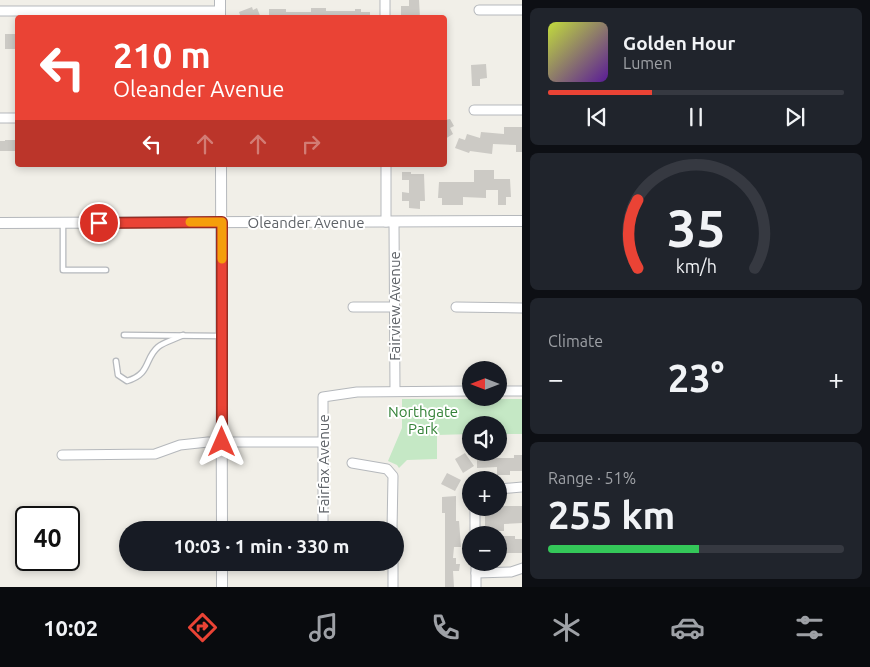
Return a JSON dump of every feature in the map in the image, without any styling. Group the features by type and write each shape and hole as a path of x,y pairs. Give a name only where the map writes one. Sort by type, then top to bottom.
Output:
{"street":[{"path":"385,0 385,15"},
{"path":"0,11 220,9"},
{"path":"479,10 522,10"},
{"path":"474,110 522,110"},
{"path":"0,118 15,118"},
{"path":"221,167 222,521"},
{"name":"Fairview Avenue","path":"386,167 394,307 395,391"},
{"name":"Oleander Avenue","path":"0,223 522,221"},
{"path":"352,307 394,307"},
{"path":"456,307 522,308"},
{"path":"395,391 462,391"},
{"name":"Fairfax Avenue","path":"323,521 323,397 357,392 395,391"},
{"path":"508,391 522,391"},
{"path":"62,455 155,454 180,445 222,442 322,442"},
{"path":"352,463 387,469 393,476 392,521"},
{"path":"507,489 522,487"},
{"path":"476,587 476,573 511,572 522,568"},
{"path":"222,571 222,587"},
{"path":"392,571 393,587"}],"lane":[{"path":"63,223 63,270 106,270"},
{"path":"124,335 222,336"},
{"path":"116,361 118,375 127,381 134,379 140,376 158,348 183,335"}],"green space":[{"name":"Northgate Park","path":"402,399 462,399 462,406 508,406 508,399 522,399 522,434 507,434 507,416 462,416 462,434 437,435 437,459 407,460 399,468 388,461 402,428"}],"building":[{"path":"409,0 419,0 420,15 401,15 401,6 409,6"},
{"path":"252,7 253,10 257,8 260,15 240,15 239,12"},
{"path":"311,8 326,8 326,11 355,11 355,9 361,9 361,12 370,12 370,15 269,15 269,9 286,9 286,12 311,12"},
{"path":"5,34 15,34 15,49 5,49"},
{"path":"486,64 487,78 480,79 480,86 472,86 471,65"},
{"path":"450,119 454,126 450,128 453,134 447,138 447,120"},
{"path":"504,127 522,127 522,152 516,152 516,145 493,144 492,154 470,151 469,153 455,148 459,138 465,140 467,134 480,138 481,132 504,134"},
{"path":"15,140 15,151 0,151 0,141"},
{"path":"474,170 494,170 494,179 510,179 511,197 506,197 506,205 498,205 498,190 486,190 486,198 463,197 463,205 442,205 442,198 438,198 439,182 474,182"},
{"path":"402,172 424,174 425,201 420,201 420,209 409,208 409,201 402,201 402,192 409,193 409,180 402,180"},
{"path":"462,455 462,461 471,461 474,466 462,471 455,459"},
{"path":"514,455 522,455 522,471 510,471 510,475 507,475 507,471 497,471 497,467 477,468 477,461 507,461 507,458 514,458"},
{"path":"447,473 461,480 455,491 441,484"},
{"path":"456,496 456,521 459,521 461,547 454,547 453,558 456,558 456,564 460,564 459,571 453,571 454,587 445,587 445,513 442,513 442,497"},
{"path":"507,506 522,506 522,523 504,524 504,526 485,526 485,516 507,516"},
{"path":"507,536 515,536 515,539 522,539 522,553 507,553"}],"slow traffic":[{"path":"190,222 222,222 222,259"}],"route":[{"path":"99,223 222,222 222,442"}]}
